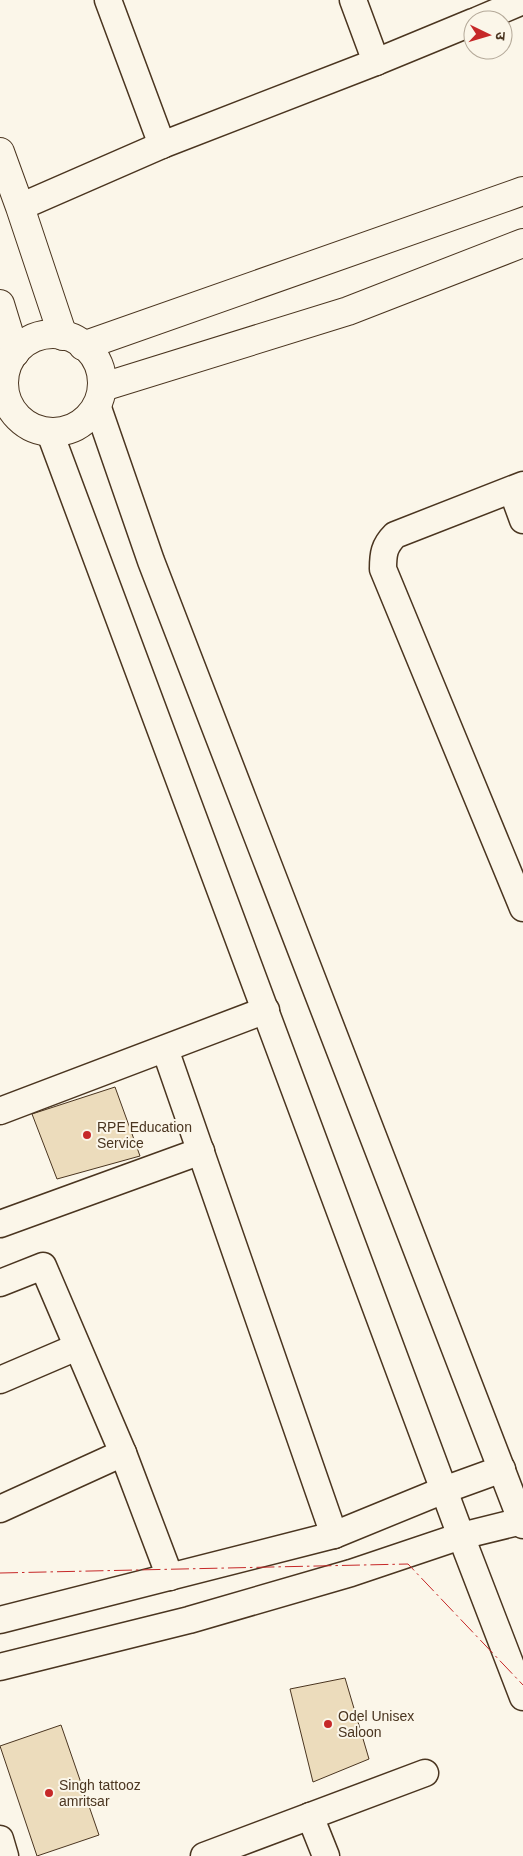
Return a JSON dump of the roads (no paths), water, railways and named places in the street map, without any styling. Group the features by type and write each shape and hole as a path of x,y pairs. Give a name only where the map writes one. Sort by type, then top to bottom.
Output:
{"street":[{"path":"108,0 162,145"},
{"path":"353,0 376,62"},
{"path":"502,10 523,1"},
{"path":"20,207 162,145 463,26"},
{"path":"0,152 73,341"},
{"path":"73,341 523,191"},
{"path":"0,1667 189,1620 351,1574 461,1536 522,1523 155,571 100,396 100,367 90,350 56,334 37,337 21,346 9,362 2,381 6,400 16,416 11,426 32,428 50,433 69,430 86,421 100,396 348,311 523,243"},
{"path":"0,304 15,353"},
{"path":"50,433 461,1536 523,1697"},
{"path":"523,520 517,488 395,535 386,544 383,554 383,569 523,908"},
{"path":"0,1111 266,1010"},
{"path":"165,1049 334,1535"},
{"path":"0,1224 201,1151"},
{"path":"0,1283 43,1266 123,1454 170,1577"},
{"path":"0,1380 77,1346"},
{"path":"0,1508 123,1454"},
{"path":"0,1620 334,1535 444,1490 502,1469"},
{"path":"204,1856 425,1773"},
{"path":"310,1816 326,1856"},
{"path":"0,1839 6,1856"}],"place":[{"name":"RPE Education Service","path":"87,1135"},
{"name":"Odel Unisex Saloon","path":"328,1724"},
{"name":"Singh tattooz amritsar","path":"49,1793"}]}
